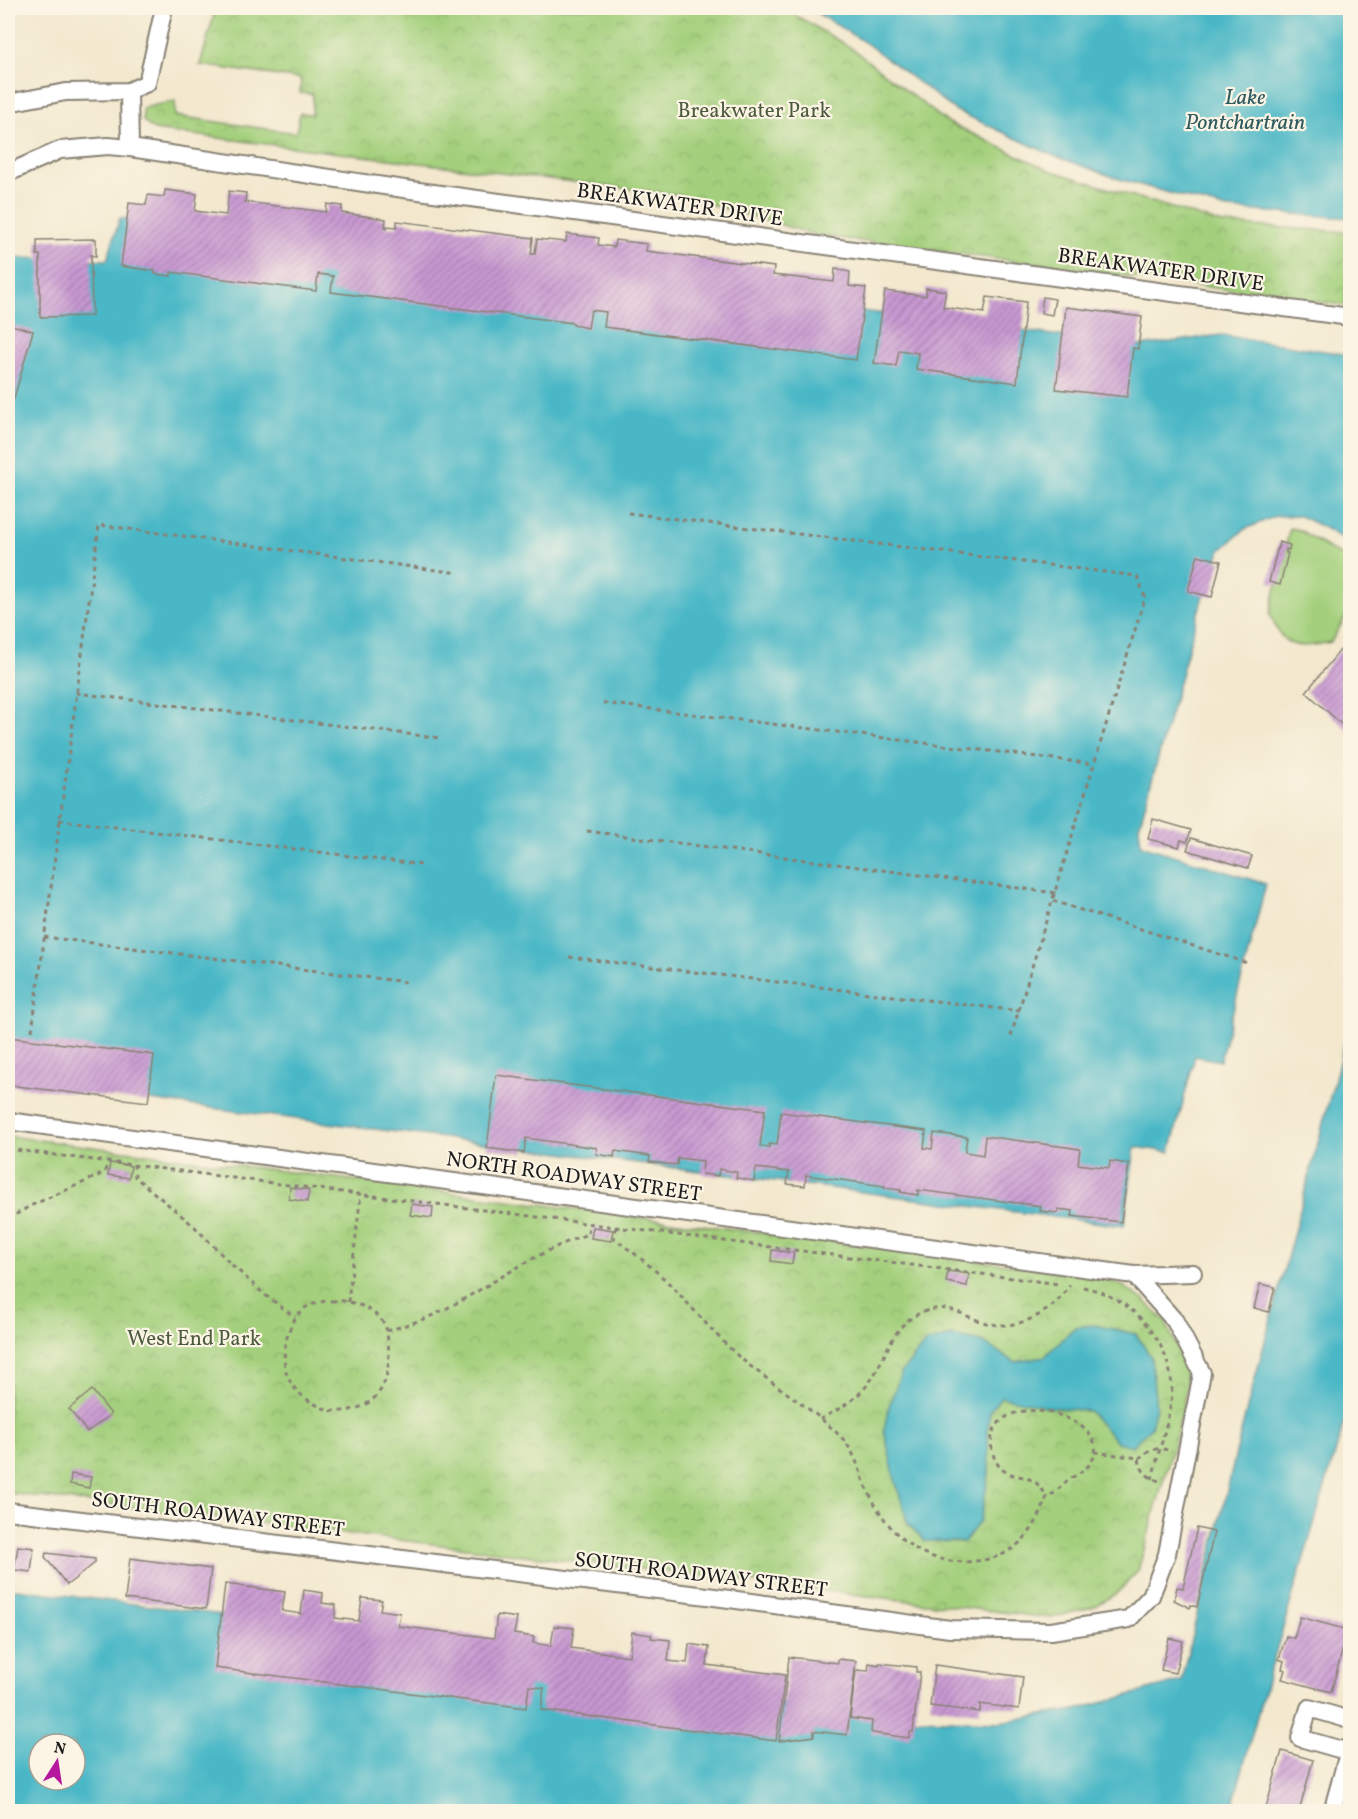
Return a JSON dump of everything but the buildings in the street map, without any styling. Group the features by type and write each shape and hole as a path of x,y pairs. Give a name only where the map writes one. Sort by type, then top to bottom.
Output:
{"street":[{"path":"8,103 66,92 129,91 147,83 164,8"},
{"path":"129,91 130,148"},
{"name":"BREAKWATER DRIVE","path":"8,173 60,150 108,146 130,148 404,189 1350,317"},
{"name":"NORTH ROADWAY STREET","path":"8,1121 1134,1275 1193,1273"},
{"name":"SOUTH ROADWAY STREET","path":"8,1511 707,1596 950,1629 1051,1631 1129,1618 1150,1596 1167,1554 1202,1372 1175,1321 1134,1275"},
{"path":"1332,1812 1348,1760 1300,1738 1309,1708 1350,1720"}],"path":[{"path":"628,513 1137,576 1145,597 1010,1039"},
{"path":"32,1031 99,525 458,573"},
{"path":"76,693 439,738"},
{"path":"603,703 1094,765"},
{"path":"59,820 423,865"},
{"path":"587,831 1056,893"},
{"path":"1053,901 1247,963"},
{"path":"44,937 406,982"},
{"path":"569,957 1019,1011"},
{"path":"8,1149 1095,1289 1121,1302 1143,1320 1160,1344 1169,1367 1171,1400 1152,1479"},
{"path":"8,1219 30,1206 98,1176 105,1171 108,1162"},
{"path":"134,1164 135,1177 194,1226 265,1295 296,1318"},
{"path":"348,1302 361,1194"},
{"path":"387,1332 430,1316 534,1258 567,1241 588,1234 590,1223"},
{"path":"616,1227 614,1239 665,1280 730,1349 820,1419 849,1446 875,1506 888,1526 910,1546 936,1560 948,1562 971,1562 1006,1553 1026,1537 1034,1526 1047,1497 1084,1470 1095,1452 1093,1442 1085,1431 1071,1420 1042,1411 1024,1410 1008,1415 994,1430 991,1441 998,1464 1010,1475 1037,1484 1047,1497"},
{"path":"820,1419 861,1393 880,1366 895,1334 901,1326 916,1315 936,1308 948,1309 957,1310 985,1323 1011,1325 1047,1311 1070,1285"},
{"path":"338,1300 348,1302 364,1307 384,1324 387,1332 389,1361 385,1383 378,1395 360,1407 346,1411 331,1411 303,1398 294,1387 287,1375 285,1353 296,1318 305,1308 338,1300"},
{"path":"1095,1452 1136,1458 1147,1451 1160,1448 1186,1455"},
{"path":"1136,1458 1152,1479 1180,1486"}],"green space":[{"name":"Breakwater Park","path":"216,8 783,8 850,47 947,122 1049,170 1223,224 1350,232 1350,306 816,235 679,195 154,130 143,121 143,108 175,101 175,116 296,133 300,113 312,114 313,94 300,93 301,79 200,65"},
{"path":"1290,528 1300,530 1350,560 1350,609 1331,642 1309,646 1292,644 1280,634 1270,613"},
{"name":"West End Park","path":"8,1136 1092,1275 1123,1286 1145,1301 1165,1321 1182,1359 1187,1384 1179,1425 1138,1571 1117,1593 1095,1606 1051,1618 8,1493"}],"water":[{"name":"Lake Pontchartrain","path":"809,8 1350,8 1350,218 1227,209 1119,179 1052,155 955,110 866,43"},
{"path":"120,218 1141,346 1221,335 1350,355 1350,543 1300,516 1276,516 1245,529 1220,551 1202,599 1139,827 1141,845 1266,884 1220,1061 1195,1056 1170,1152 1135,1147 1124,1226 150,1100 8,1037 8,265 15,258 107,260"},
{"path":"1350,1022 1350,1421 1345,1420 1260,1705 1232,1808 1225,1807 1223,1812 8,1812 8,1588 215,1614 825,1710 918,1719 999,1722 1075,1710 1181,1681 1244,1420"},
{"path":"1094,1325 1136,1334 1151,1357 1156,1407 1151,1427 1132,1446 1117,1442 1089,1411 1049,1407 1001,1397 990,1411 989,1475 980,1521 964,1542 925,1541 908,1524 884,1430 889,1406 901,1373 925,1343 952,1336 982,1342 1015,1362 1044,1357 1075,1327"}]}
